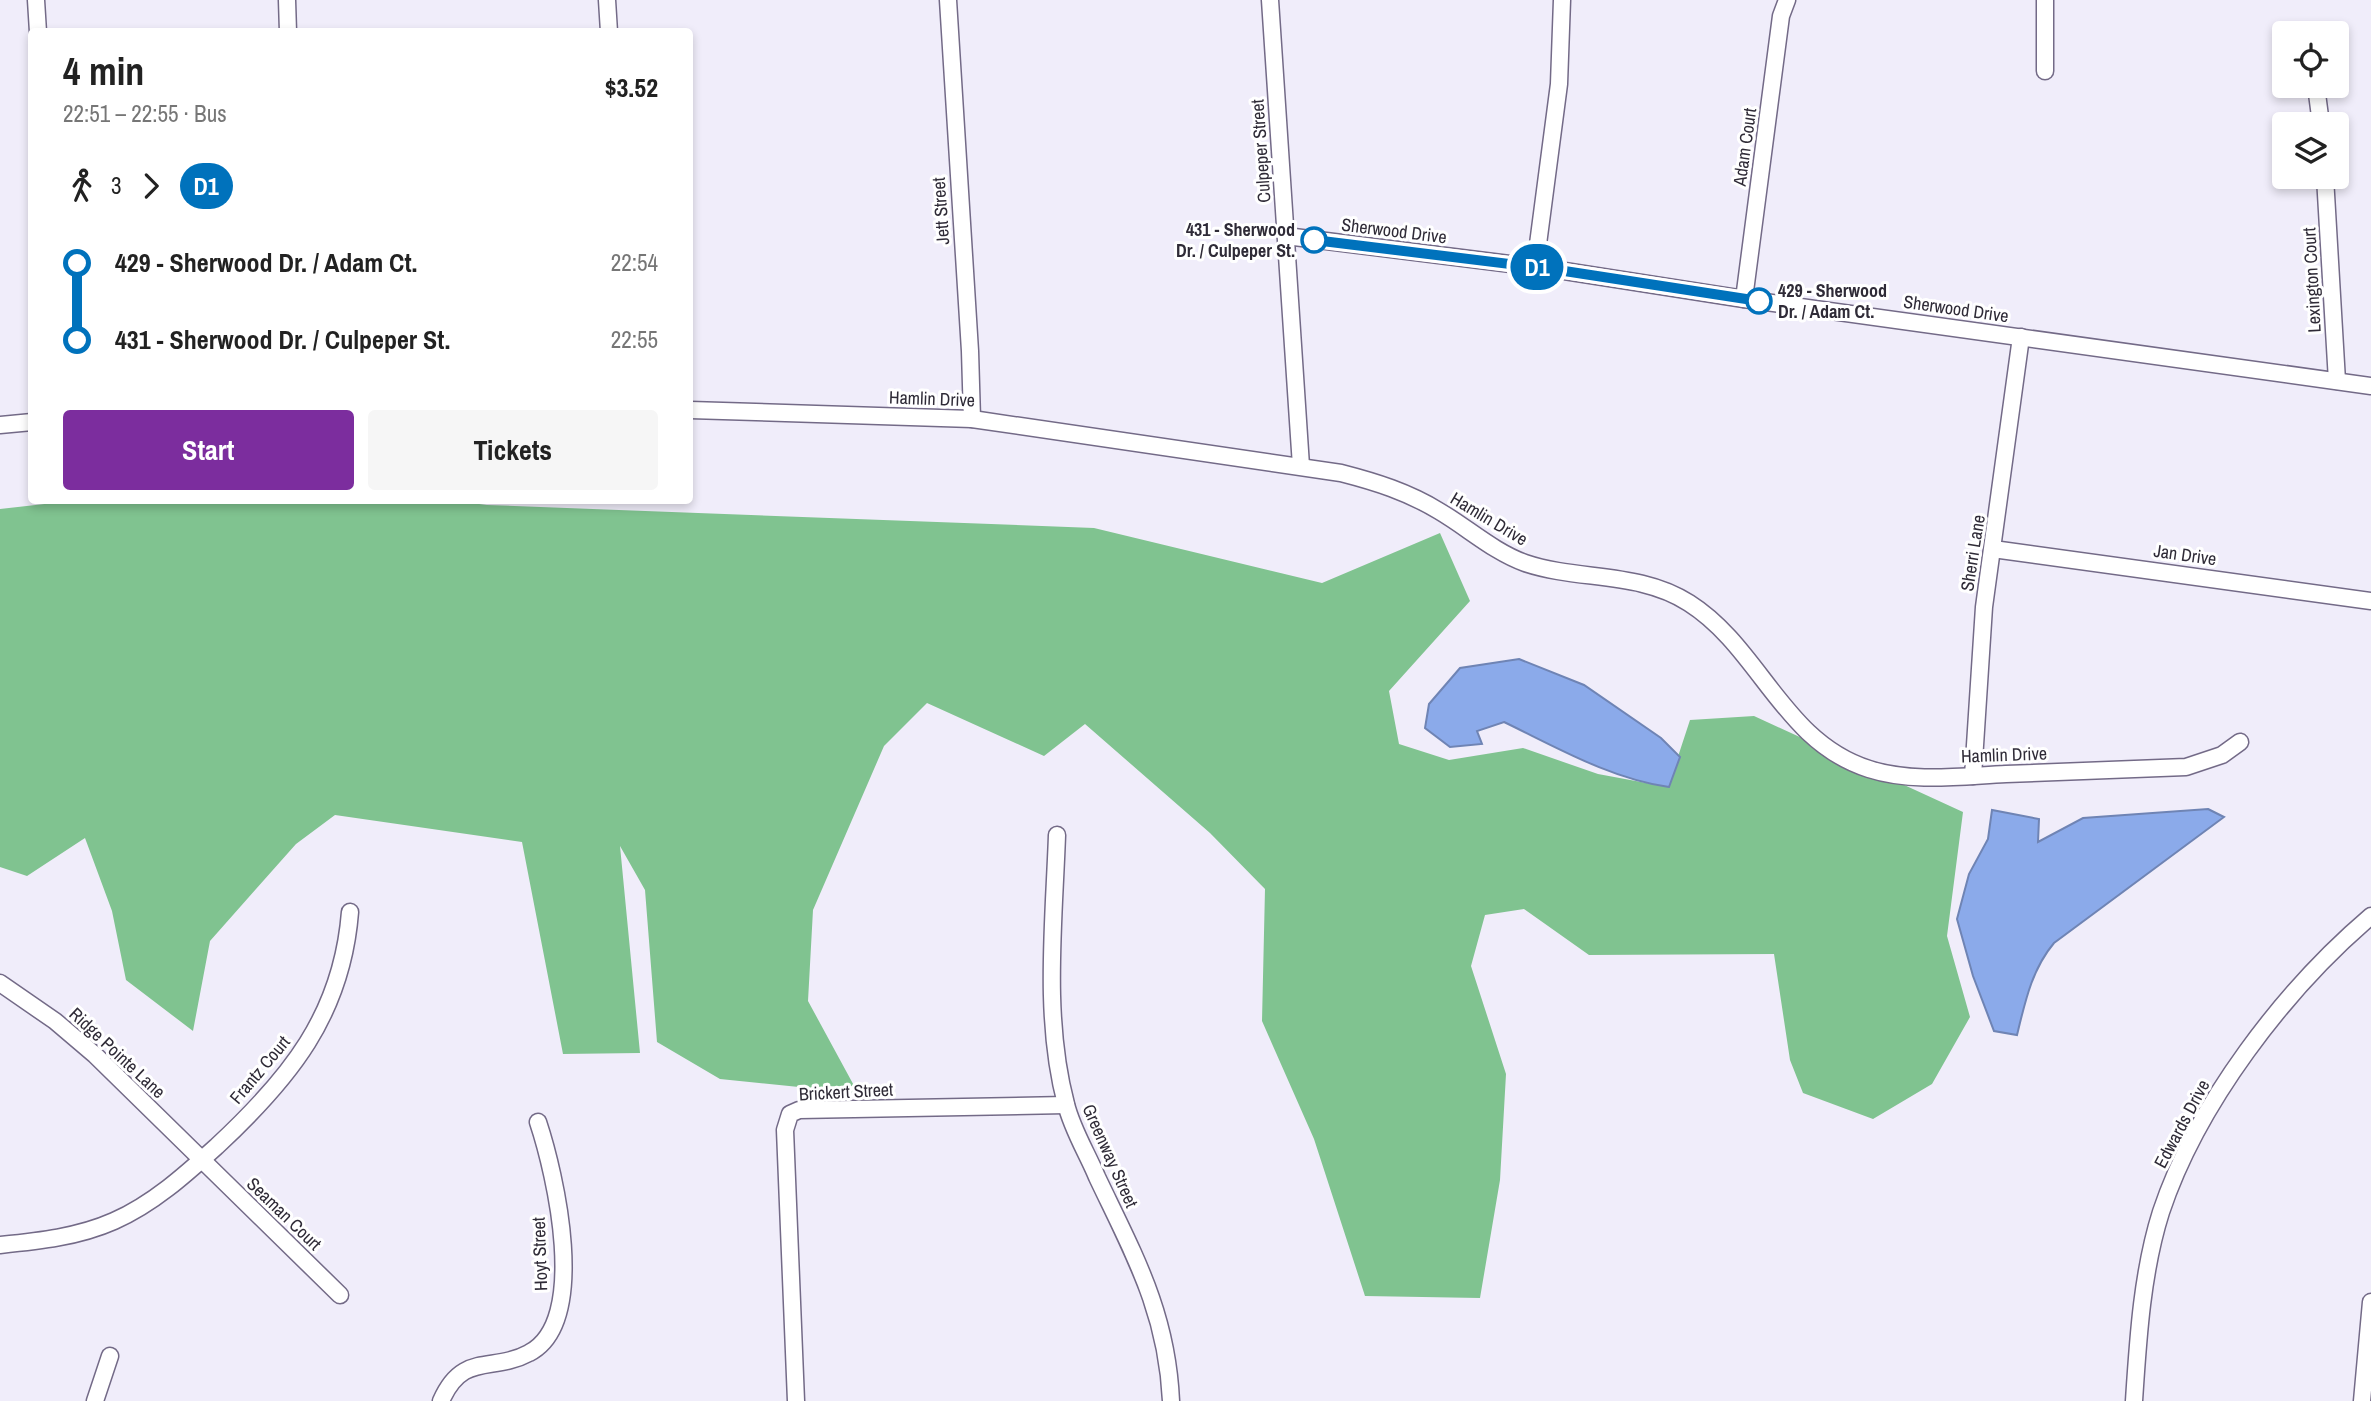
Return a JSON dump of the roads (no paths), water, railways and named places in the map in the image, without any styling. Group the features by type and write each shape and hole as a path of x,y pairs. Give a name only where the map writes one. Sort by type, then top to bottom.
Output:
{"street":[{"path":"36,0 38,28"},
{"path":"287,0 288,28"},
{"path":"607,0 609,28"},
{"name":"Jett Street","path":"947,0 972,419"},
{"name":"Culpeper Street","path":"1270,0 1301,466"},
{"path":"1535,267 1559,84 1562,0"},
{"name":"Adam Court","path":"1744,299 1781,16 1787,0"},
{"path":"2045,0 2045,71"},
{"name":"Lexington Court","path":"2326,189 2337,381"},
{"name":"Sherwood Drive","path":"1286,236 1535,267 1744,299 2371,386"},
{"name":"Sherri Lane","path":"1973,776 1978,666 2021,337"},
{"name":"Hamlin Drive","path":"693,410 972,419 1341,473 1400,491 1454,519 1506,555 1526,563 1644,584 1688,603 1724,635 1811,738 1850,763 1898,775 1973,776 2186,767 2213,759 2240,742"},
{"path":"0,425 28,422"},
{"name":"Jan Drive","path":"1993,549 2371,601"},
{"name":"Greenway Street","path":"1057,835 1054,997 1056,1043 1066,1105 1139,1262 1161,1321 1171,1401"},
{"name":"Frantz Court","path":"0,1245 60,1238 116,1221 152,1199 201,1160 282,1080 303,1053 331,998 342,965 350,912"},
{"name":"Edwards Drive","path":"2134,1401 2151,1251 2174,1178 2196,1132 2220,1093 2279,1012 2336,949 2371,916"},
{"name":"Ridge Pointe Lane","path":"0,983 54,1021 95,1055 201,1160"},
{"name":"Brickert Street","path":"796,1401 785,1130 790,1114 799,1110 1066,1105"},
{"name":"Hoyt Street","path":"441,1401 456,1377 468,1367 530,1353 542,1345 556,1322 563,1269 557,1191 538,1122"},
{"name":"Seaman Court","path":"201,1160 340,1295"},
{"path":"2362,1401 2371,1302"},
{"path":"95,1401 110,1356"}],"water":[{"path":"1519,659 1584,685 1661,738 1680,757 1669,787 1605,770 1504,722 1477,731 1482,744 1450,747 1425,728 1429,704 1460,668"},
{"path":"2208,809 2224,817 2054,943 2035,975 2017,1035 1994,1031 1973,976 1957,919 1969,874 1988,839 1992,810 2039,819 2038,842 2083,818"}],"place":[{"name":"431 - Sherwood Dr. / Culpeper St.","path":"1314,240"},
{"name":"429 - Sherwood Dr. / Adam Ct.","path":"1759,301"}]}
